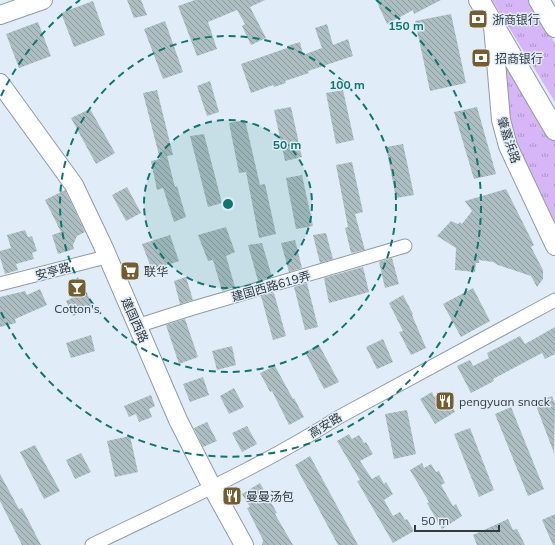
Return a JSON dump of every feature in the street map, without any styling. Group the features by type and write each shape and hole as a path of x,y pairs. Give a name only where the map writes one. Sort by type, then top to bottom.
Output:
{"main road":[{"name":"肇嘉浜路","path":"479,0 555,130"},
{"path":"539,0 555,27"}],"street":[{"path":"0,15 43,0"},
{"name":"肇嘉浜路","path":"493,26 501,120 508,146 555,246"},
{"name":"建国西路","path":"0,83 74,185 103,246 106,257 178,420 212,487 244,545"},
{"name":"建国西路619弄","path":"137,326 405,246"},
{"name":"安亭路","path":"0,284 106,257"},
{"name":"高安路","path":"92,545 259,463 316,432 339,416 555,300"}],"green space":[{"path":"492,0 528,0 555,43 555,102"},
{"path":"501,50 555,140 555,230 511,136"}],"building":[{"path":"127,0 141,0 147,15 134,18"},
{"path":"195,0 265,0 250,7 266,38 251,45 242,26 245,24 237,10 208,22 217,49 197,56 178,6"},
{"path":"376,0 441,0 414,14 413,10 387,24"},
{"path":"93,1 105,35 74,47 61,13"},
{"path":"451,14 466,83 430,91 415,21"},
{"path":"165,21 183,72 163,79 144,29"},
{"path":"38,22 51,56 19,68 6,34"},
{"path":"327,24 333,45 348,39 353,56 308,71 309,73 285,81 286,83 274,87 273,85 251,93 241,64 300,42 303,55 322,48 315,28"},
{"path":"210,81 219,112 207,116 197,86"},
{"path":"157,90 173,155 167,156 175,187 177,186 186,217 174,222 163,188 157,190 151,161 160,159 143,93"},
{"path":"343,90 354,140 336,144 326,93"},
{"path":"291,107 302,157 285,161 274,110"},
{"path":"477,107 496,174 474,179 454,112"},
{"path":"90,109 115,153 96,164 71,118"},
{"path":"245,120 260,185 265,184 276,234 259,238 246,172 239,173 229,123"},
{"path":"204,134 222,203 208,207 190,136"},
{"path":"403,144 414,195 396,198 386,147"},
{"path":"352,162 363,212 355,214 365,250 351,253 345,228 348,227 336,165"},
{"path":"302,175 313,226 296,229 286,178"},
{"path":"127,187 141,213 126,221 112,195"},
{"path":"506,189 534,245 531,247 543,270 543,279 537,287 531,276 493,262 479,260 479,263 476,263 475,272 455,270 456,248 437,236 451,221 458,224 460,222 462,224 472,211 465,201"},
{"path":"65,190 85,232 77,236 73,245 74,249 58,254 52,235 61,232 45,200"},
{"path":"226,227 235,252 226,256 235,287 222,291 213,260 208,261 198,235"},
{"path":"25,230 28,237 32,236 37,251 32,253 34,259 16,264 18,270 5,274 0,257 0,251 11,248 7,235"},
{"path":"326,233 333,259 320,263 313,235"},
{"path":"170,235 179,261 152,270 142,244"},
{"path":"295,240 302,268 289,272 281,243"},
{"path":"262,243 272,277 258,281 248,245"},
{"path":"392,258 399,284 385,288 379,262"},
{"path":"363,267 369,292 329,303 324,278"},
{"path":"186,277 193,300 180,304 174,281"},
{"path":"307,283 318,327 305,330 294,287"},
{"path":"473,288 490,321 461,337 443,304"},
{"path":"40,289 47,305 15,319 16,323 0,327 0,297 25,291 27,295"},
{"path":"86,291 93,307 73,316 66,301"},
{"path":"274,293 286,336 273,340 261,296"},
{"path":"403,295 413,314 412,315 426,348 411,355 399,332 403,331 389,303"},
{"path":"185,319 198,357 179,364 166,325"},
{"path":"555,327 555,354 545,359 542,353 493,379 494,381 471,393 457,366 470,360 473,366 489,358 487,353 520,336 525,344"},
{"path":"91,335 95,351 71,358 66,343"},
{"path":"383,339 393,362 377,369 366,347"},
{"path":"319,345 339,382 324,389 305,352"},
{"path":"232,346 236,365 217,370 212,351"},
{"path":"275,366 304,417 289,425 272,391 270,392 260,373"},
{"path":"203,377 209,395 190,402 183,384"},
{"path":"234,388 244,407 229,414 220,396"},
{"path":"432,392 434,397 441,393 446,401 449,400 455,412 435,424 420,399"},
{"path":"151,395 155,406 149,409 152,417 139,422 136,414 129,417 124,406"},
{"path":"552,396 555,404 554,453 535,403"},
{"path":"511,407 544,489 528,496 495,414"},
{"path":"407,410 416,454 394,459 385,414"},
{"path":"207,422 217,441 203,447 194,428"},
{"path":"247,426 257,444 242,452 232,433"},
{"path":"470,428 494,490 479,497 454,434"},
{"path":"349,434 352,439 359,435 364,443 366,442 373,454 360,461 372,479 379,475 384,484 386,482 393,494 384,500 393,516 400,512 405,520 407,519 414,531 393,543 357,481 360,480 337,441"},
{"path":"130,436 138,472 115,477 107,441"},
{"path":"35,445 60,491 44,499 20,452"},
{"path":"81,453 91,472 75,479 66,460"},
{"path":"310,456 358,545 338,545 295,465"},
{"path":"422,463 424,468 431,464 436,472 439,471 445,483 441,485 453,506 456,504 462,516 442,529 427,503 429,502 410,470"},
{"path":"0,474 19,509 22,508 41,545 22,545 0,501"},
{"path":"260,483 277,513 275,514 293,545 262,545 263,540 247,508 250,507 242,494"},
{"path":"555,514 555,545 553,545 542,520"},
{"path":"508,519 513,530 517,529 525,545 477,545 473,535"}],"place":[{"name":"浙商银行","path":"478,19"},
{"name":"招商银行","path":"481,58"},
{"name":"联华","path":"130,271"},
{"name":"Cotton's","path":"77,288"},
{"name":"pengyuan snack","path":"445,401"},
{"name":"曼曼汤包","path":"232,496"}]}
